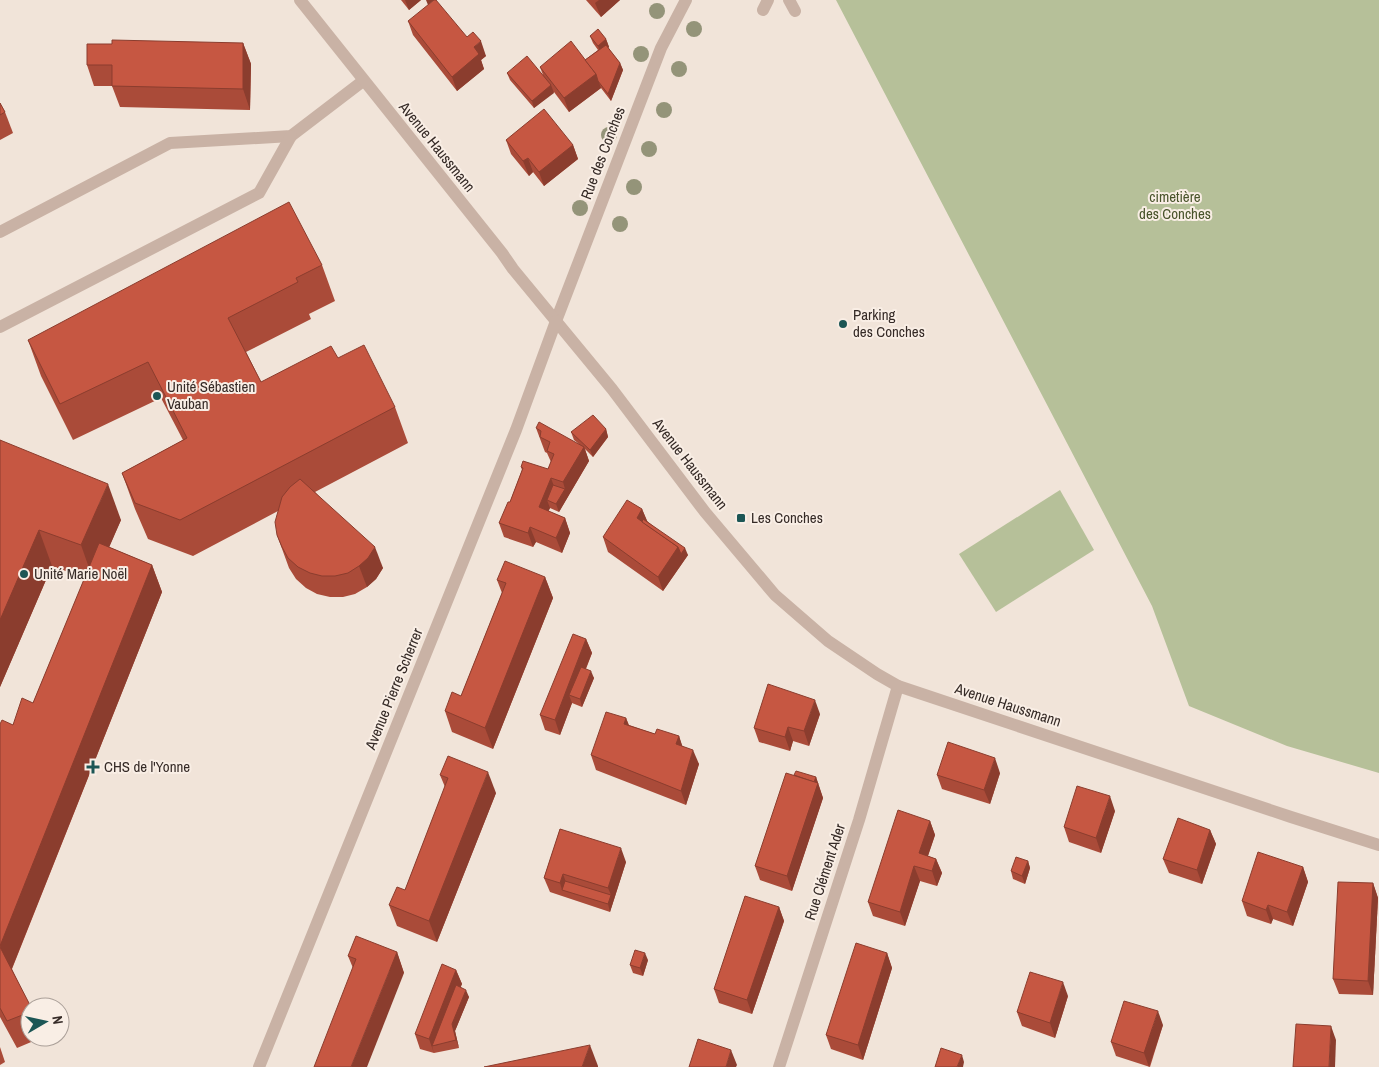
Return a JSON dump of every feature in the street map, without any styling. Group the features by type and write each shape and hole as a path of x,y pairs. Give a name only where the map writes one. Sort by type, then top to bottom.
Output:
{"street":[{"name":"Avenue Haussmann","path":"300,0 513,269 612,388 705,512 775,595 828,641 898,686 1379,845"},
{"name":"Rue des Conches","path":"556,321 661,48 686,0"},
{"path":"0,327 259,193 291,136 363,81"},
{"path":"0,232 170,143 291,136"},
{"name":"Avenue Pierre Scherrer","path":"259,1067 516,430 556,321"},
{"name":"Rue Clément Ader","path":"780,1067 859,820 898,686"}],"green space":[{"name":"cimetière des Conches","path":"836,0 1379,0 1379,773 1287,746 1189,706 1152,606"},
{"path":"1060,490 1094,550 996,612 959,554"}],"building":[{"path":"434,0 467,37 473,32 481,41 474,47 479,54 452,77 408,21"},
{"path":"598,29 606,39 598,46 590,36"},
{"path":"112,40 243,43 243,89 112,86 112,65 87,65 87,44 112,44"},
{"path":"571,41 596,74 564,98 540,67"},
{"path":"606,45 620,63 608,94 585,60"},
{"path":"527,56 551,85 532,101 507,73"},
{"path":"0,103 5,112 0,115"},
{"path":"544,109 573,145 539,172 528,158 523,161 506,140"},
{"name":"Unité Sébastien Vauban","path":"289,202 322,265 296,278 298,282 228,318 261,382 331,346 338,358 364,345 395,407 180,520 135,503 122,473 187,438 148,362 60,404 28,340"},
{"path":"593,415 606,429 590,450 571,432"},
{"path":"539,422 584,447 563,482 551,478 539,507 565,518 556,538 530,527 528,533 499,523 508,502 510,502 523,468 521,467 523,461 548,469 554,454 547,451 550,442 540,437 541,431 536,428"},
{"path":"0,440 108,484 81,545 39,530 0,620"},
{"path":"300,479 375,547 368,558 348,573 322,576 310,573 298,567 288,558 282,547 277,535 275,522 282,497"},
{"path":"553,485 565,489 556,504 547,500"},
{"path":"627,500 642,509 637,518 678,547 658,577 603,537"},
{"path":"643,519 685,548 681,554 678,547 642,522"},
{"path":"99,543 152,565 0,946 0,724 2,720 13,725 22,698 33,703"},
{"path":"505,561 545,577 485,728 445,711 452,692 461,696 506,583 497,580"},
{"path":"573,634 586,639 555,720 540,715"},
{"path":"581,667 591,671 580,699 569,695"},
{"path":"768,684 815,700 804,731 788,727 785,737 754,728"},
{"path":"606,712 626,718 624,724 655,734 657,729 679,736 676,744 693,750 681,791 591,755"},
{"path":"948,742 995,758 984,790 937,775"},
{"path":"448,756 488,772 429,921 389,905 397,887 405,890 448,778 440,775"},
{"path":"796,771 816,777 814,782 794,775"},
{"path":"786,773 818,783 787,876 755,866"},
{"path":"1077,786 1110,796 1096,838 1064,827"},
{"path":"898,810 930,821 919,853 936,859 932,871 914,866 900,912 868,902"},
{"path":"1178,818 1210,830 1197,870 1163,859"},
{"path":"560,829 621,848 608,888 563,874 560,883 544,878"},
{"path":"1258,852 1303,867 1287,912 1268,905 1266,910 1242,901"},
{"path":"1016,857 1028,861 1022,876 1011,871"},
{"path":"565,881 611,895 608,904 562,890"},
{"path":"1338,882 1373,883 1368,981 1333,979"},
{"path":"745,896 779,907 747,1000 714,989"},
{"path":"356,936 397,952 351,1067 314,1067 356,959 348,956"},
{"path":"856,943 887,953 858,1045 826,1035"},
{"path":"0,947 26,997 20,997 20,1016 7,1021 0,1008"},
{"path":"635,950 645,953 640,968 630,965"},
{"path":"442,964 456,970 429,1039 415,1034"},
{"path":"1030,972 1063,982 1050,1023 1017,1012"},
{"path":"456,985 466,990 452,1024 456,1040 432,1046"},
{"path":"1124,1001 1158,1011 1144,1053 1111,1042"},
{"path":"1296,1024 1331,1026 1329,1067 1293,1067"},
{"path":"698,1039 731,1050 726,1067 689,1067"},
{"path":"590,1045 582,1067 484,1067"},
{"path":"941,1048 962,1055 957,1067 935,1067"}],"place":[{"name":"Parking des Conches","path":"843,324"},
{"name":"Unité Sébastien Vauban","path":"157,396"},
{"name":"Les Conches","path":"741,518"},
{"name":"Unité Marie Noël","path":"24,574"},
{"name":"CHS de l'Yonne","path":"93,767"}]}
